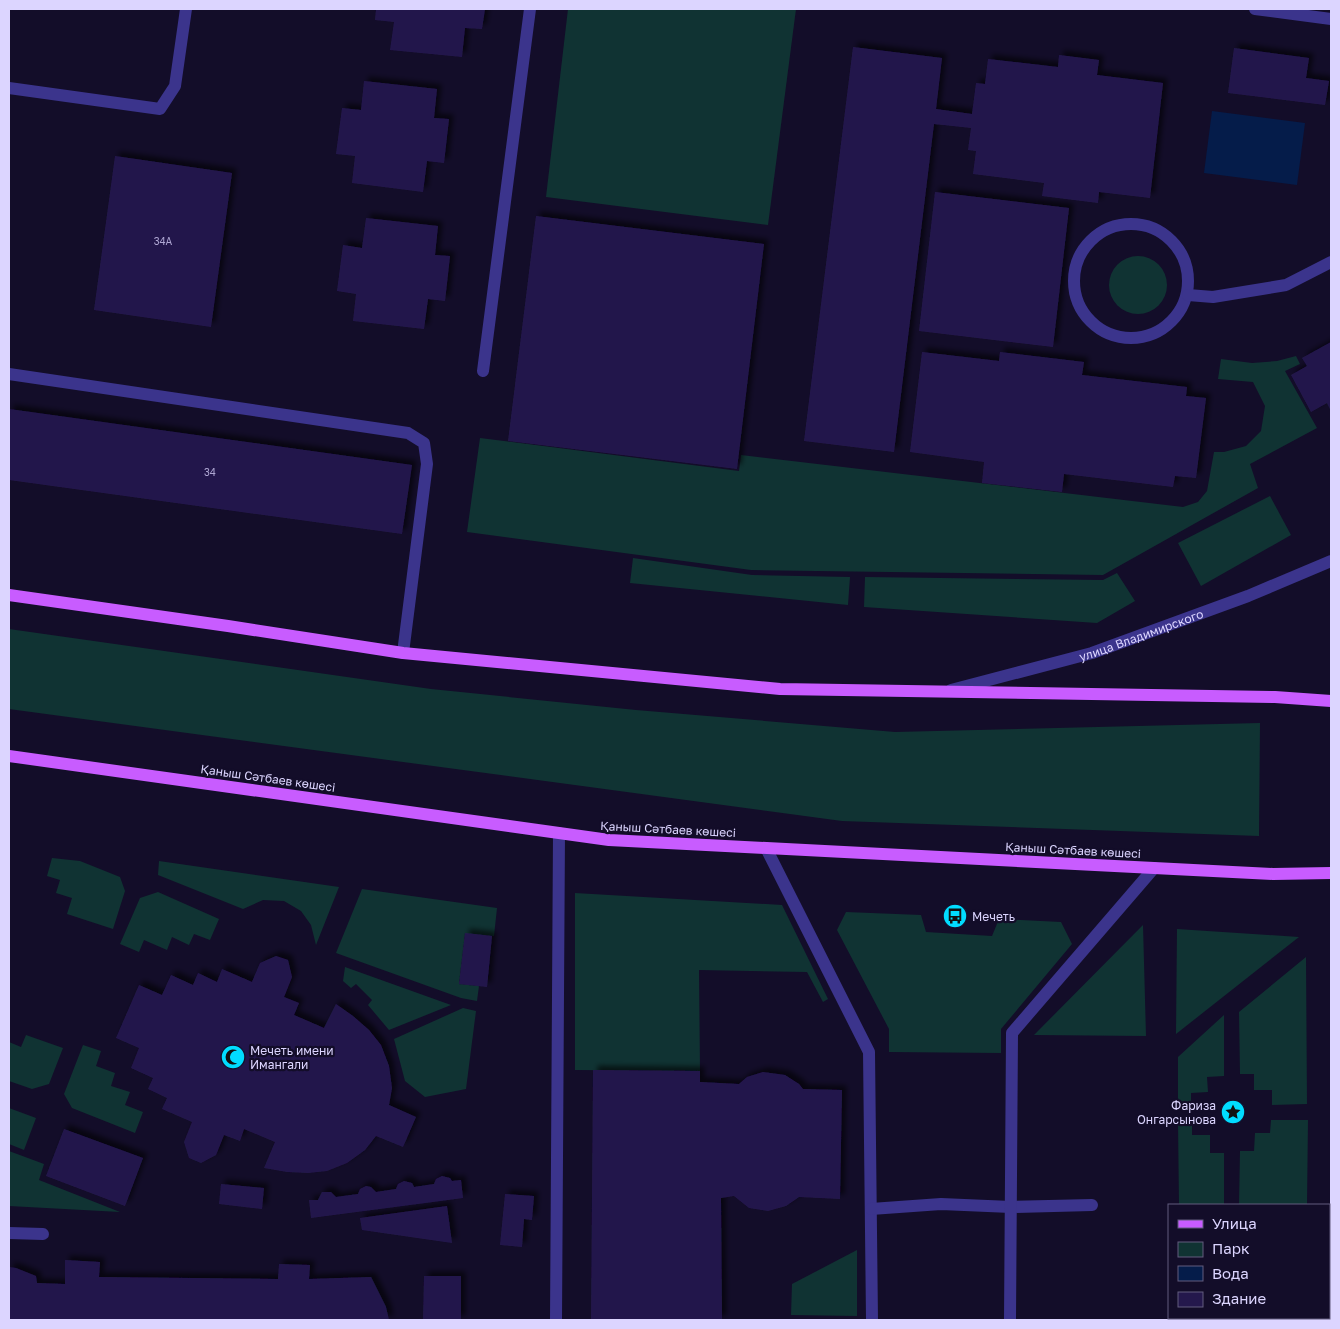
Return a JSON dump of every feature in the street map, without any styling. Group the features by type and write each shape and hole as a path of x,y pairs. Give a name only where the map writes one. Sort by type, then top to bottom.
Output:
{"main road":[{"path":"9,595 403,653 780,688 1265,697 1331,701"},
{"name":"Қаныш Сәтбаев көшесі","path":"9,756 609,840 1273,874 1331,873"}],"street":[{"path":"9,88 160,110 174,86 186,9"},
{"path":"483,371 530,9"},
{"path":"1255,9 1331,19"},
{"path":"1114,224 1144,224 1171,238 1187,264 1188,295 1173,321 1147,337 1117,338 1090,323 1074,297 1074,267 1088,240 1114,224"},
{"path":"1188,295 1213,297 1286,285 1331,262"},
{"path":"9,374 408,433 424,443 426,464 403,653"},
{"name":"улица Владимирского","path":"944,692 1092,653 1248,596 1331,560"},
{"path":"556,1320 559,834"},
{"path":"766,848 869,1052 872,1320"},
{"path":"1010,1320 1012,1033 1154,868"},
{"path":"871,1208 941,1204 1011,1207 1092,1206"},
{"path":"9,1233 43,1234"}],"green space":[{"path":"568,9 796,9 768,225 546,197"},
{"path":"1132,256 1144,256 1159,264 1167,279 1167,291 1159,306 1144,314 1132,314 1117,306 1109,291 1109,279 1117,264"},
{"path":"1296,356 1300,364 1285,371 1317,428 1250,464 1258,488 1103,575 751,570 467,532 480,438 739,471 741,455 1183,507 1198,502 1207,491 1214,452 1224,452 1246,446 1261,431 1265,406 1253,382 1218,379 1221,359 1252,363 1277,361"},
{"path":"1270,496 1291,535 1201,586 1178,543"},
{"path":"633,558 752,575 850,577 848,605 630,583"},
{"path":"1117,573 1135,601 1097,623 864,607 865,577 1103,580"},
{"path":"9,629 431,689 636,710 895,732 1260,723 1259,836 842,821 9,709"},
{"path":"52,858 80,861 120,877 125,891 113,929 67,914 72,898 56,893 60,880 47,876"},
{"path":"159,861 339,887 316,945 311,925 301,911 284,901 263,900 243,909 158,875"},
{"path":"362,889 497,908 494,936 465,934 459,984 479,986 477,1001 461,998 336,953"},
{"path":"158,892 219,919 210,940 194,934 189,945 172,937 167,950 144,940 139,952 120,944 140,898"},
{"path":"575,893 782,905 828,999 823,1002 807,972 699,970 700,1071 575,1070"},
{"path":"846,912 921,915 926,932 992,936 999,919 1061,922 1072,944 1001,1029 1001,1053 889,1052 889,1029 837,930"},
{"path":"1143,925 1146,1036 1034,1035"},
{"path":"1177,929 1299,937 1176,1034"},
{"path":"1306,957 1307,1104 1272,1105 1272,1090 1254,1090 1254,1074 1240,1074 1239,1012"},
{"path":"345,967 451,1005 389,1030 368,1005 372,1000 356,984 351,988 343,981"},
{"path":"463,1008 476,1011 466,1089 425,1097 405,1081 394,1039"},
{"path":"1224,1015 1224,1076 1207,1077 1208,1092 1191,1093 1191,1107 1178,1107 1178,1057"},
{"path":"26,1035 63,1048 49,1084 32,1089 9,1081 9,1042 21,1047"},
{"path":"83,1045 101,1051 96,1066 115,1073 111,1086 130,1092 125,1105 143,1112 135,1133 72,1108 64,1094"},
{"path":"9,1108 36,1118 24,1150 9,1144"},
{"path":"1271,1120 1308,1120 1307,1204 1239,1204 1240,1151 1254,1151 1255,1133 1270,1133"},
{"path":"1178,1122 1192,1122 1192,1135 1210,1135 1210,1153 1224,1153 1224,1204 1179,1204"},
{"path":"9,1151 44,1164 39,1180 120,1212 9,1206"},
{"path":"857,1250 857,1316 791,1315 792,1284"}],"water":[{"path":"1212,111 1305,123 1297,185 1204,173"}],"building":[{"path":"376,9 485,9 482,29 465,28 462,57 390,50 394,22 375,20"},
{"path":"853,47 942,58 936,109 972,114 976,83 985,84 988,59 1058,67 1059,55 1099,60 1097,75 1163,83 1150,198 1099,192 1098,203 1042,196 1044,183 973,174 976,151 968,150 971,128 934,124 894,452 804,441"},
{"path":"1234,48 1309,58 1306,78 1329,81 1325,105 1228,93"},
{"path":"364,81 437,89 434,118 449,119 444,163 427,161 423,192 352,183 355,156 336,154 342,108 361,110"},
{"path":"115,156 232,173 211,327 94,310"},
{"path":"935,192 1069,208 1053,347 919,331"},
{"path":"536,216 764,244 737,469 508,441"},
{"path":"366,218 438,226 435,255 450,256 445,301 428,299 424,329 353,321 356,294 337,291 343,245 362,248"},
{"path":"1331,342 1331,411 1327,403 1311,412 1291,375 1307,366 1302,358"},
{"path":"922,352 999,361 1000,352 1084,362 1082,375 1187,387 1186,396 1206,398 1196,478 1175,476 1173,487 1064,474 1062,492 982,483 984,462 910,452"},
{"path":"9,409 412,465 402,534 9,480"},
{"path":"465,933 492,936 487,987 459,984"},
{"path":"276,956 288,960 292,977 284,997 299,1003 294,1015 324,1028 336,1004 369,1030 381,1045 389,1066 392,1088 389,1105 416,1117 403,1147 376,1136 365,1150 347,1163 327,1171 308,1173 287,1172 264,1168 275,1142 244,1129 240,1141 224,1135 216,1155 201,1163 189,1158 184,1142 192,1122 162,1109 167,1098 148,1089 153,1078 131,1068 139,1048 116,1038 139,985 162,995 171,975 193,985 198,973 217,982 222,969 252,982 260,963"},
{"path":"593,1070 700,1071 700,1082 739,1084 747,1077 763,1072 785,1075 803,1089 842,1090 840,1199 799,1197 786,1206 768,1211 749,1208 734,1196 721,1198 722,1320 591,1320"},
{"path":"64,1129 143,1158 125,1206 46,1176"},
{"path":"442,1176 450,1178 452,1181 461,1180 463,1198 311,1218 309,1200 318,1200 322,1192 331,1192 336,1197 358,1194 360,1189 366,1186 371,1187 376,1192 396,1189 398,1184 404,1181 412,1183 414,1187 434,1184 436,1179"},
{"path":"221,1184 264,1188 262,1209 219,1204"},
{"path":"505,1194 534,1196 532,1220 524,1219 522,1247 500,1245"},
{"path":"447,1206 452,1243 362,1230 360,1218"},
{"path":"65,1260 100,1262 99,1277 278,1279 279,1264 310,1265 309,1279 371,1277 386,1307 389,1320 9,1320 9,1267 36,1276 37,1283 65,1284"},
{"path":"424,1276 461,1276 461,1320 423,1320"}],"place":[{"name":"Мечеть","path":"955,916"},
{"name":"Мечеть имени Имангали","path":"233,1057"},
{"name":"Фариза Онгарсынова","path":"1233,1112"}]}
